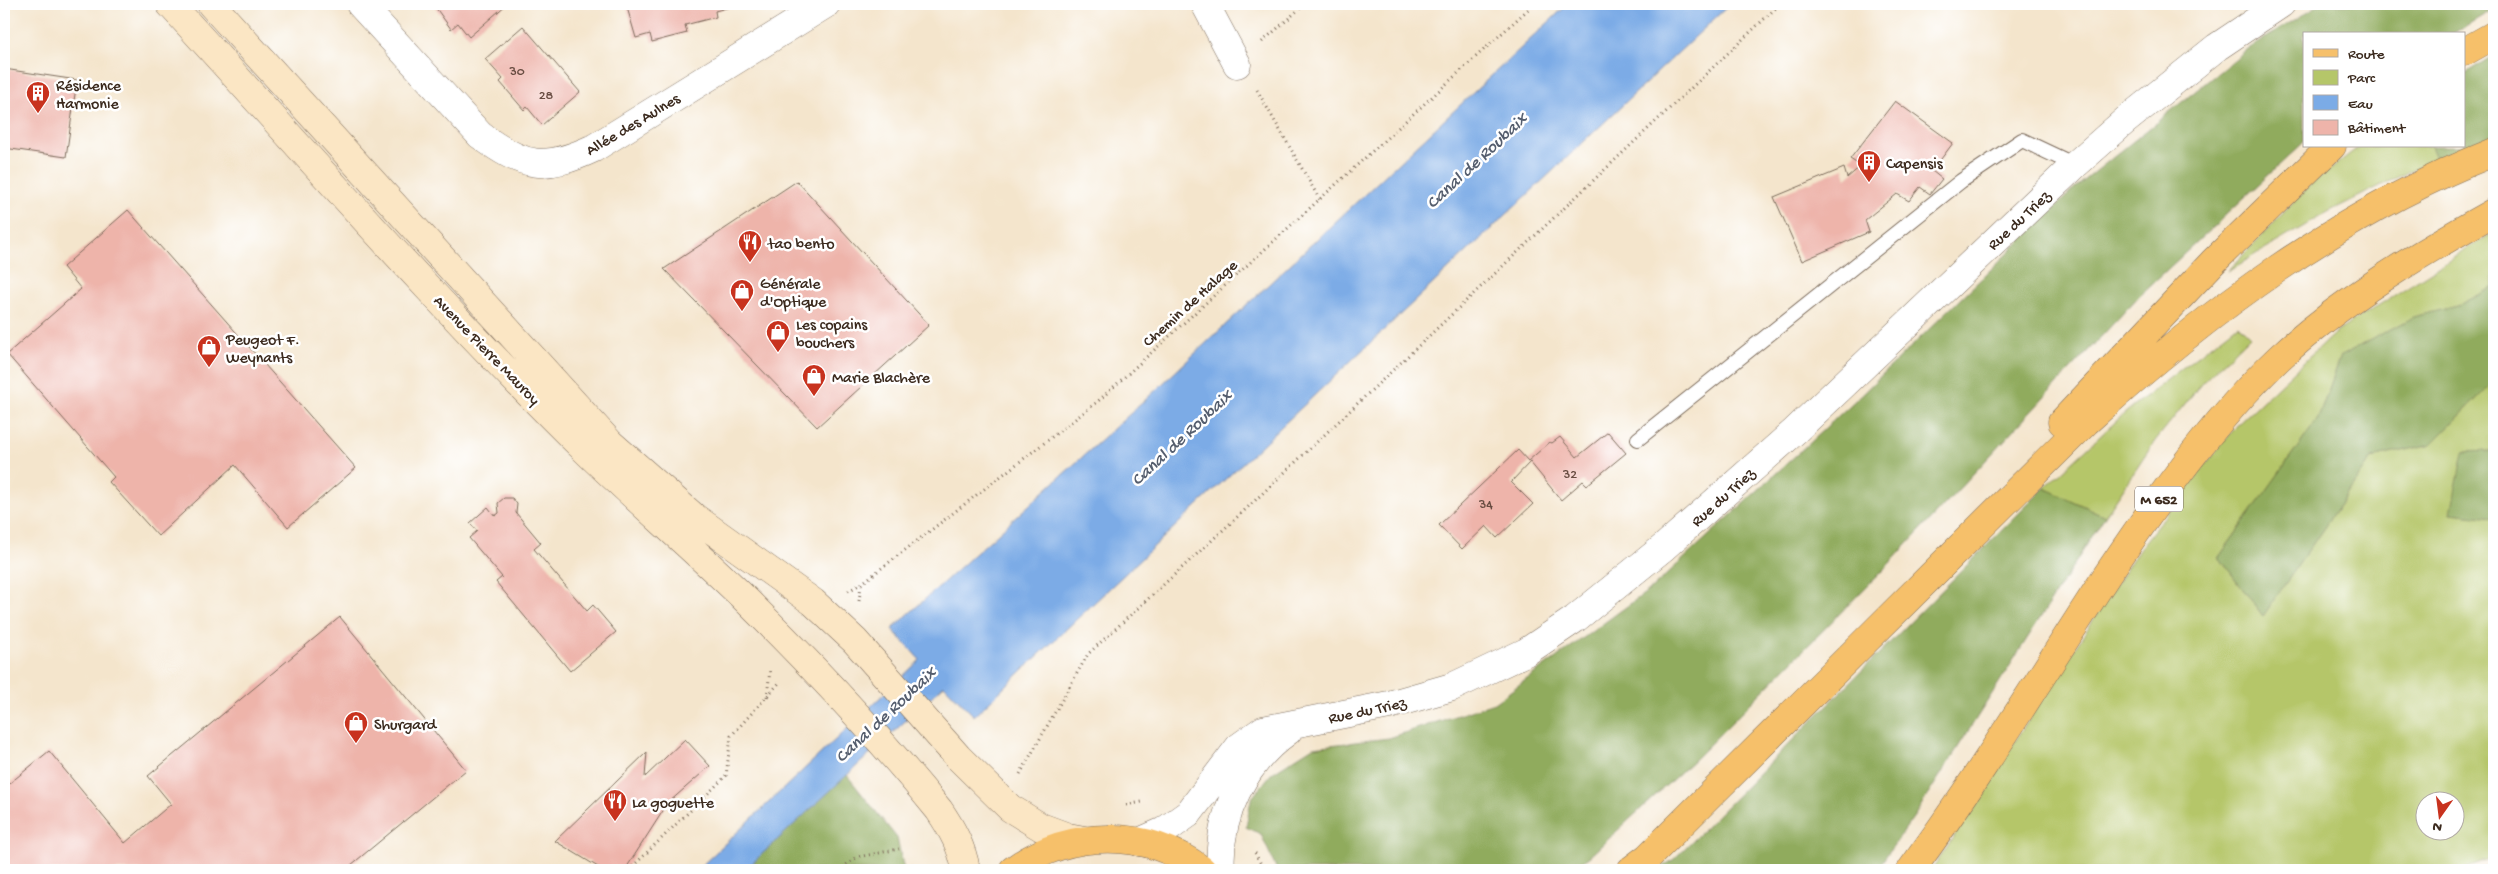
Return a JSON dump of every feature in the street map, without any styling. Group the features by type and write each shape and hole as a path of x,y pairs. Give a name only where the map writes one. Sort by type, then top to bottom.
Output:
{"main road":[{"name":"Avenue Pierre Mauroy","path":"170,4 537,401 587,451 742,596 822,678 919,785 952,830 962,852 966,870"},
{"name":"Avenue Pierre Mauroy","path":"211,4 610,443 694,517 813,602 854,641 958,757 1016,813 1053,832 1084,840"},
{"path":"2466,51 2494,35"},
{"path":"1861,644 2114,365 2213,262 2330,148"},
{"path":"1631,870 1648,857 2086,422 2152,363 2225,305 2341,228 2459,166 2494,152"},
{"name":"M 652","path":"1910,870 2146,517 2199,446 2278,358 2332,314 2395,271 2494,212"},
{"path":"1013,870 1048,850 1084,840 1103,838 1139,842 1177,854 1202,870"}],"street":[{"name":"Allée des Aulnes","path":"360,4 480,135 510,154 537,164 571,159 594,148 826,4"},
{"path":"1205,4 1237,64"},
{"name":"Rue du Triez","path":"1139,842 1164,831 1188,814 1239,746 1263,730 1389,705 1452,687 1526,652 1575,619 1664,547 1794,431 2075,165 2169,84 2217,47 2281,4"},
{"name":"Rue du Triez","path":"1221,870 1223,831 1231,804 1252,763 1268,746 1304,722"}],"lane":[{"path":"1638,439 1961,181 2022,140 2075,165"}],"path":[{"path":"1237,64 1305,4"},
{"name":"Chemin de Halage","path":"859,607 861,584 1096,403 1534,4"},
{"path":"1015,783 1088,654 1260,496 1780,4"},
{"path":"1272,118 1320,200"},
{"path":"767,697 771,662"},
{"path":"629,870 726,776 731,736 785,677"},
{"path":"838,870 858,857 899,849"}],"green space":[{"path":"2320,4 2494,4 2494,9 2455,32 2303,32 2303,143 2140,295 1889,564 1697,757 1590,856 1570,870 1277,870 1261,834 1246,827 1251,799 1272,773 1313,747 1389,738 1494,703 1652,588 1861,395 2074,189 2245,51"},
{"path":"2494,55 2494,136 2466,147 2466,73"},
{"path":"2357,148 2432,148 2436,158 2328,212 2228,271 2311,184"},
{"path":"2432,148 2462,148 2436,158"},
{"path":"2494,232 2494,287 2458,306 2413,317 2341,356 2318,419 2219,557 2263,616 2372,458 2432,444 2494,381 2494,451 2463,452 2452,513 2494,518 2494,858 2463,870 1932,870 2139,549 2239,423 2335,333"},
{"path":"2494,287 2494,381 2432,444 2372,458 2263,616 2219,557 2318,419 2341,356 2413,317 2458,306"},
{"path":"2238,324 2250,336 2201,384 2155,441 2105,516 2044,488 2125,413"},
{"path":"2494,451 2494,518 2451,513 2463,452"},
{"path":"2044,488 2105,516 1915,815 1876,870 1658,870 1674,859"},
{"path":"846,774 897,838 904,870 745,870"}],"water":[{"name":"Canal de Roubaix","path":"1568,4 1730,4 974,716 944,685 745,870 697,870 920,660 892,629 1142,403"}],"building":[{"path":"433,4 507,4 469,37 458,23 451,29"},
{"path":"626,4 729,4 730,7 715,11 716,17 685,25 687,33 652,42 650,34 636,38"},
{"path":"523,26 580,92 542,125 527,107 524,110 500,82 503,79 485,59"},
{"name":"Résidence Harmonie","path":"4,69 77,80 66,157 4,148"},
{"name":"Capensis","path":"1895,101 1953,143 1932,171 1942,179 1930,194 1920,187 1909,201 1897,194 1865,220 1869,232 1802,261 1774,197 1844,168 1847,178 1861,166 1850,159"},
{"path":"797,181 929,325 817,427 664,269"},
{"path":"128,210 356,468 288,527 235,465 158,536 109,482 114,477 7,354 81,289 63,267"},
{"path":"1608,432 1626,453 1587,485 1583,481 1561,500 1530,462 1511,482 1533,504 1497,538 1486,526 1462,549 1439,525 1518,450 1528,461 1550,442 1552,443 1560,437 1577,457"},
{"path":"504,498 512,498 517,504 516,513 541,543 534,549 587,611 593,605 616,632 570,671 496,582 502,577 469,538 477,531 470,523 488,507 495,516 499,513 498,503"},
{"path":"340,617 466,770 345,870 4,870 4,788 49,751 125,843 171,804 148,776"},
{"name":"La goguette","path":"685,739 710,766 668,803 625,870 603,870 555,841 647,752 645,777"}],"place":[{"name":"Résidence Harmonie","path":"38,114"},
{"name":"Capensis","path":"1869,183"},
{"name":"tao bento","path":"750,263"},
{"name":"Générale d'Optique","path":"742,312"},
{"name":"Les copains bouchers","path":"778,353"},
{"name":"Peugeot F. Weynants","path":"209,368"},
{"name":"Marie Blachère","path":"814,397"},
{"name":"Shurgard","path":"356,744"},
{"name":"La goguette","path":"615,822"}]}
